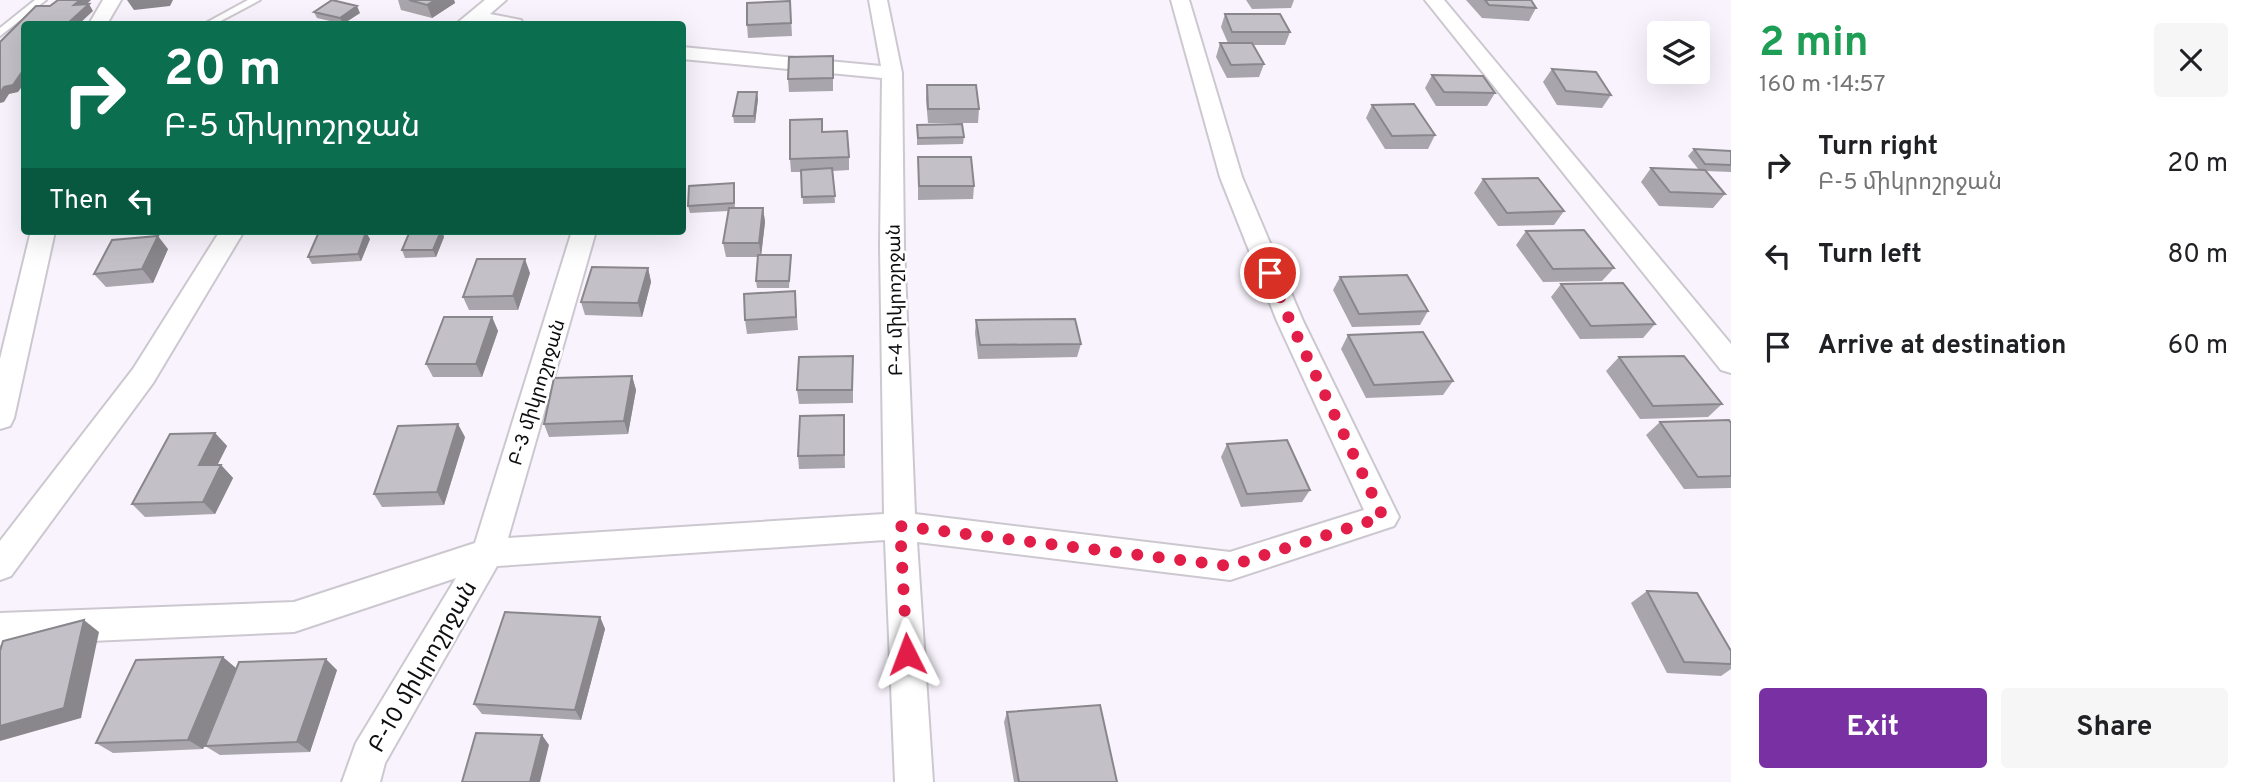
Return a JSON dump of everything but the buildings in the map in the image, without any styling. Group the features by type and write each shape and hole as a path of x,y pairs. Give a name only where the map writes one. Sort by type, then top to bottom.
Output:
{"street":[{"path":"100,21 112,0"},
{"path":"470,21 497,0"},
{"name":"Բ-4 միկրոշրջան","path":"878,0 892,73 892,246 900,526 914,782"},
{"path":"0,629 294,617 488,553 900,526 1230,566 1383,517 1290,321 1231,177 1181,0"},
{"path":"1434,0 1731,363"},
{"path":"686,53 892,73"},
{"path":"0,418 42,235"},
{"path":"0,566 143,376 230,235"},
{"name":"Բ-3 միկրոշրջան","path":"488,553 583,235"},
{"name":"Բ-10 միկրոշրջան","path":"361,782 369,756 488,553"}],"lane":[{"path":"0,33 41,0"},
{"path":"215,21 255,0"}],"route":[{"path":"907,654 900,526 1230,566 1383,517 1270,273"}]}
